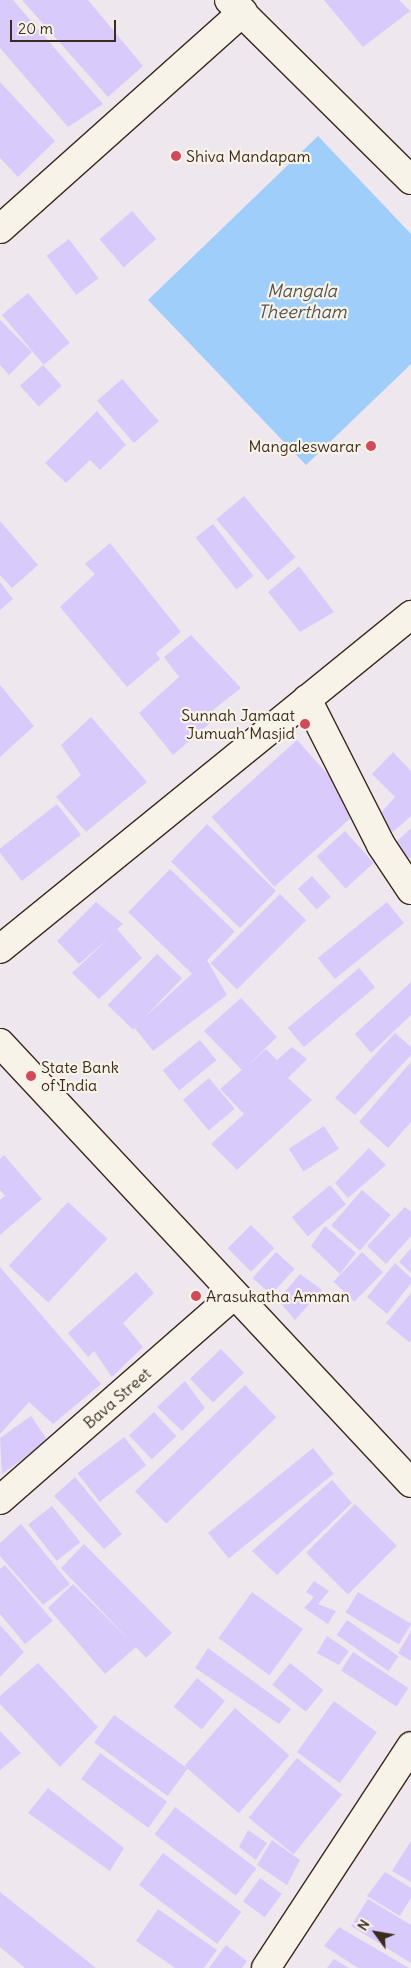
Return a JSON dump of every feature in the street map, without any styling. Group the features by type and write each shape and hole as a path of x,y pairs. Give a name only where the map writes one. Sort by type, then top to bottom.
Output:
{"main road":[{"path":"0,229 236,6 411,180"},
{"path":"0,949 411,615"},
{"path":"307,699 381,846 411,890"},
{"path":"0,1043 234,1296 411,1483"},
{"name":"Bava Street","path":"0,1500 234,1296"},
{"path":"266,1968 411,1746"}],"water":[{"name":"Mangala Theertham","path":"318,136 411,234 411,364 306,465 148,300"}],"building":[{"path":"0,0 13,0 103,104 68,127 0,48"},
{"path":"22,0 88,0 143,66 108,97"},
{"path":"324,0 399,0 410,11 363,47"},
{"path":"0,82 55,141 18,177 0,158"},
{"path":"132,211 156,239 124,267 100,239"},
{"path":"69,239 98,278 76,295 47,256"},
{"path":"28,293 70,343 44,365 2,315"},
{"path":"0,320 32,352 9,375 0,365"},
{"path":"43,365 62,386 39,407 20,386"},
{"path":"122,379 159,421 134,443 97,401"},
{"path":"97,411 126,445 100,470 90,460 66,483 45,463"},
{"path":"244,496 295,557 268,580 216,519"},
{"path":"0,521 38,565 12,588 0,575"},
{"path":"213,524 254,576 236,590 196,538"},
{"path":"110,543 181,632 156,653 160,659 127,687 60,607 95,574 85,564"},
{"path":"299,566 334,612 300,632 268,592"},
{"path":"0,582 13,599 0,610"},
{"path":"191,635 241,688 213,710 218,716 173,755 139,713 179,677 164,657"},
{"path":"0,685 34,726 0,757"},
{"path":"91,717 147,782 86,832 56,797 81,775 61,745"},
{"path":"297,740 360,810 274,887 212,817"},
{"path":"393,752 411,771 411,816 393,832 378,816 395,797 372,774"},
{"path":"57,804 81,835 22,881 0,853 0,849"},
{"path":"207,824 276,891 240,928 171,861"},
{"path":"411,828 411,857 403,864 389,849"},
{"path":"345,831 374,863 346,888 317,856"},
{"path":"170,869 235,932 193,975 128,912"},
{"path":"312,876 331,897 317,910 298,889"},
{"path":"280,894 306,920 237,989 211,963"},
{"path":"96,902 123,924 117,929 142,958 99,999 72,973 109,938 79,964 57,941"},
{"path":"387,902 404,923 335,979 318,958"},
{"path":"157,954 182,978 133,1029 108,1005"},
{"path":"207,960 227,995 153,1051 134,1027"},
{"path":"359,968 375,987 304,1047 288,1028"},
{"path":"411,982 411,1015 371,1053 355,1034"},
{"path":"241,998 277,1037 246,1067 266,1049 277,1060 292,1047 307,1059 288,1078 312,1100 237,1170 211,1144 244,1114 220,1089 242,1070 204,1031"},
{"path":"395,1033 411,1047 411,1055 355,1115 335,1098"},
{"path":"200,1040 216,1060 179,1090 163,1070"},
{"path":"411,1062 411,1122 388,1148 359,1122"},
{"path":"209,1078 235,1109 209,1130 183,1100"},
{"path":"324,1126 339,1149 303,1172 289,1149"},
{"path":"369,1148 386,1165 348,1198 335,1183"},
{"path":"4,1155 42,1199 0,1235 0,1200 5,1196 0,1190 0,1159"},
{"path":"330,1185 346,1204 308,1236 292,1217"},
{"path":"362,1190 391,1215 360,1250 331,1225"},
{"path":"68,1202 107,1239 48,1302 9,1266"},
{"path":"405,1207 411,1212 411,1236 386,1264 367,1246"},
{"path":"251,1225 274,1248 251,1272 228,1248"},
{"path":"325,1226 356,1253 340,1274 311,1246"},
{"path":"411,1248 411,1273 399,1262"},
{"path":"276,1252 295,1269 271,1295 253,1278"},
{"path":"362,1252 383,1272 354,1302 334,1281"},
{"path":"395,1263 411,1278 411,1283 387,1314 367,1297"},
{"path":"0,1267 101,1384 53,1424 29,1402 0,1434"},
{"path":"136,1272 154,1293 123,1323 143,1347 112,1377 94,1351 88,1357 68,1333"},
{"path":"300,1274 322,1290 295,1320 278,1300"},
{"path":"411,1293 411,1340 409,1342 386,1323"},
{"path":"221,1349 244,1373 213,1403 190,1379"},
{"path":"185,1381 205,1408 182,1431 157,1407"},
{"path":"245,1385 276,1417 166,1524 135,1491"},
{"path":"154,1412 177,1436 152,1459 129,1435"},
{"path":"31,1416 48,1441 2,1474 0,1438"},
{"path":"124,1437 146,1465 100,1502 78,1473"},
{"path":"313,1448 334,1474 229,1559 208,1533"},
{"path":"75,1477 122,1534 104,1549 54,1496"},
{"path":"332,1480 352,1503 277,1575 252,1551"},
{"path":"355,1504 397,1546 348,1595 306,1553"},
{"path":"52,1506 80,1542 57,1561 28,1524"},
{"path":"21,1524 70,1584 43,1605 0,1556 0,1543"},
{"path":"84,1544 172,1633 146,1658 136,1647 105,1674 48,1608 73,1584 131,1642 61,1568"},
{"path":"5,1565 53,1621 25,1644 0,1614 0,1569"},
{"path":"314,1581 329,1591 318,1604 336,1611 328,1624 304,1608 314,1597 306,1592"},
{"path":"252,1592 303,1629 269,1675 218,1638"},
{"path":"358,1592 411,1624 399,1645 346,1613"},
{"path":"347,1620 399,1656 388,1671 337,1635"},
{"path":"0,1625 24,1652 0,1677"},
{"path":"411,1631 411,1661 398,1653"},
{"path":"327,1636 349,1651 339,1665 317,1653"},
{"path":"208,1648 291,1709 279,1724 195,1668"},
{"path":"353,1652 408,1688 396,1706 341,1670"},
{"path":"38,1663 98,1727 60,1767 0,1704 0,1696"},
{"path":"290,1663 323,1690 306,1712 272,1685"},
{"path":"197,1678 225,1701 202,1729 174,1707"},
{"path":"334,1701 377,1732 340,1783 297,1752"},
{"path":"235,1708 289,1755 239,1813 184,1766"},
{"path":"114,1715 188,1768 168,1796 94,1743"},
{"path":"0,1731 21,1753 0,1770"},
{"path":"100,1753 167,1802 148,1828 81,1779"},
{"path":"297,1758 342,1795 294,1854 249,1818"},
{"path":"48,1788 124,1848 110,1871 28,1813"},
{"path":"175,1807 256,1868 236,1896 155,1834"},
{"path":"248,1830 267,1843 256,1860 239,1847"},
{"path":"272,1840 300,1860 287,1885 257,1865"},
{"path":"411,1841 411,1882 392,1871"},
{"path":"163,1853 241,1912 217,1944 139,1885"},
{"path":"385,1872 411,1888 411,1898 400,1916 367,1896"},
{"path":"260,1878 282,1894 265,1917 243,1901"},
{"path":"0,1892 96,1968 25,1968 0,1947"},
{"path":"368,1899 411,1925 411,1963 351,1926"},
{"path":"158,1909 217,1950 204,1968 175,1968 136,1941"},
{"path":"339,1927 409,1968 358,1968 324,1946"},
{"path":"226,1945 247,1961 242,1968 209,1968"},
{"path":"334,1959 349,1968 327,1968"}],"place":[{"name":"Shiva Mandapam","path":"176,156"},
{"name":"Mangaleswarar","path":"371,446"},
{"name":"Sunnah Jamaat Jumuah Masjid","path":"305,724"},
{"name":"State Bank of India","path":"31,1076"},
{"name":"Arasukatha Amman","path":"196,1296"}]}
